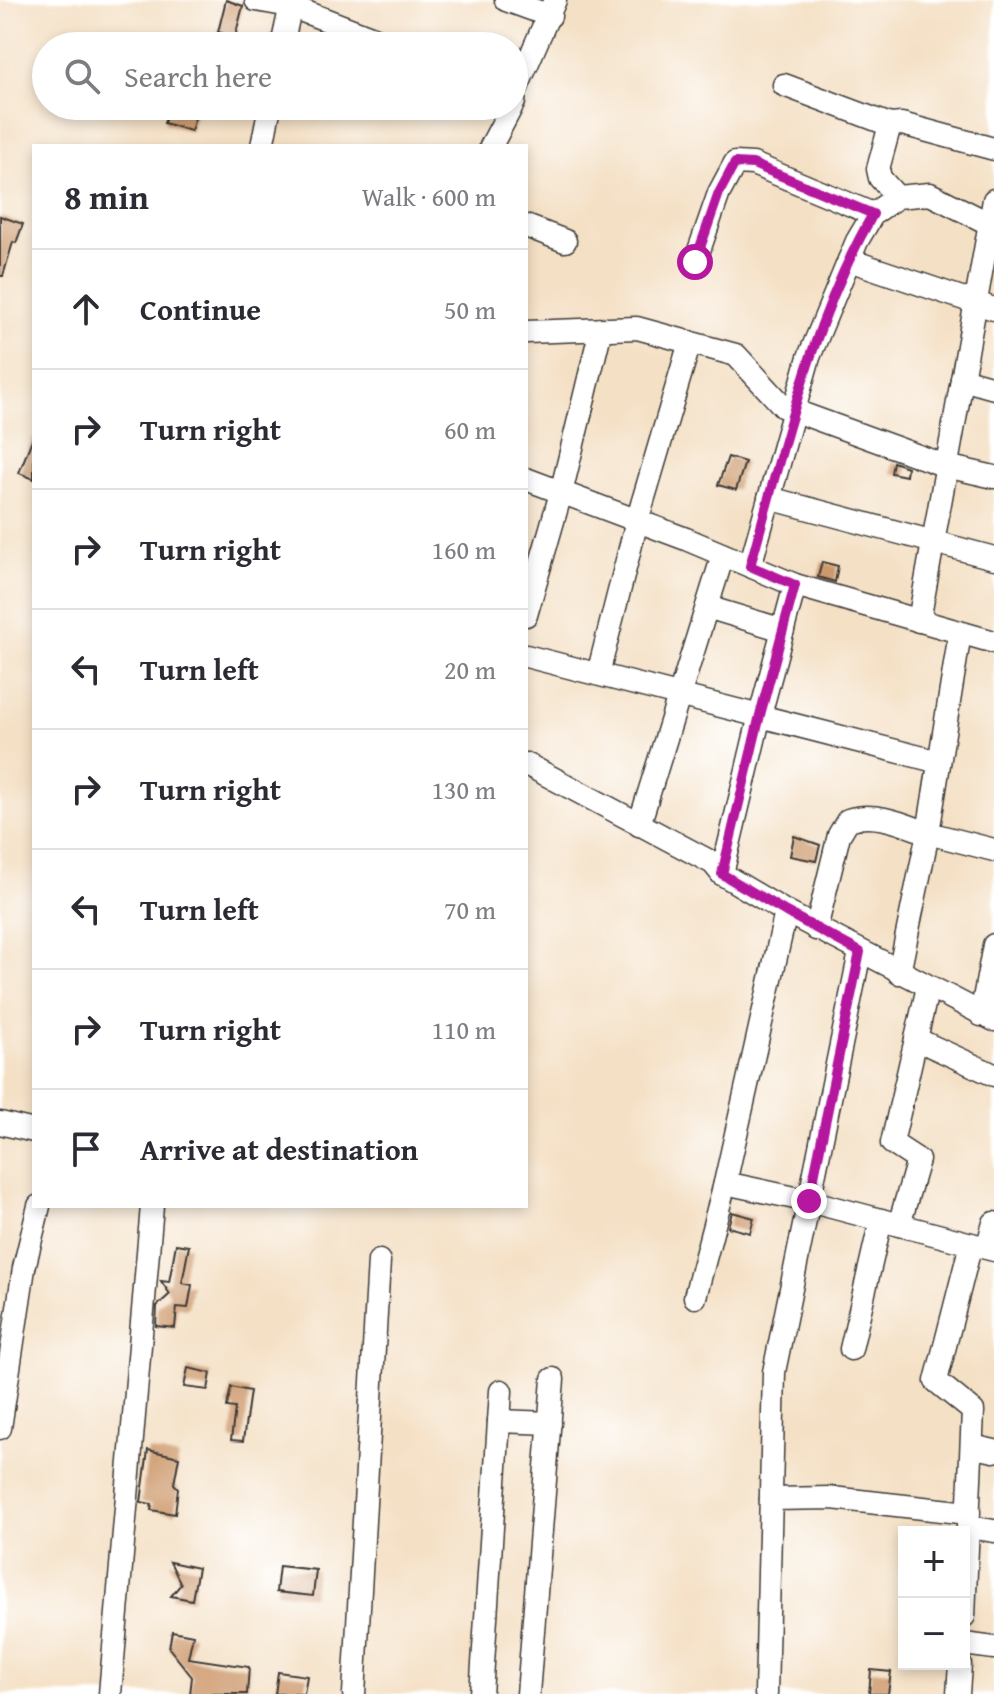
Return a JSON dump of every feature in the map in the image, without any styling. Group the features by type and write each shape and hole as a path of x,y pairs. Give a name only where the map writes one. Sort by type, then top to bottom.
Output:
{"street":[{"path":"256,0 291,3 360,32"},
{"path":"506,0 553,8 528,66"},
{"path":"285,32 291,3"},
{"path":"784,85 890,125 902,124 994,149"},
{"path":"262,144 267,120"},
{"path":"492,144 503,120"},
{"path":"890,125 878,169 880,178 897,197"},
{"path":"695,262 719,193 735,163 753,164 873,214"},
{"path":"750,566 809,357 849,260 873,214 897,197 930,194 992,226"},
{"path":"919,621 962,379 985,306 994,200"},
{"path":"528,227 565,241"},
{"path":"849,260 985,306"},
{"path":"528,332 637,328 736,355 784,407 946,466 994,477"},
{"path":"528,608 561,493 601,329"},
{"path":"598,674 637,521 690,342"},
{"path":"962,379 994,388"},
{"path":"528,480 795,585 994,642"},
{"path":"769,498 994,558"},
{"path":"639,825 723,555"},
{"path":"722,874 795,585"},
{"path":"707,607 783,630"},
{"path":"899,973 928,833 960,633"},
{"path":"528,656 939,762"},
{"path":"528,765 713,863 722,874 816,929 988,1018 994,945"},
{"path":"816,929 839,835 848,820 872,817 897,822 994,850"},
{"path":"695,1297 725,1183 786,912"},
{"path":"766,1694 774,1372 860,952"},
{"path":"851,1349 890,1223 918,1160 892,1143 928,987"},
{"path":"916,1039 994,1075"},
{"path":"0,1123 32,1131"},
{"path":"725,1183 809,1201 984,1248"},
{"path":"0,1428 24,1268 39,1208"},
{"path":"110,1694 152,1208"},
{"path":"965,1598 973,1411 936,1381 994,1223"},
{"path":"354,1694 379,1261"},
{"path":"528,1694 553,1379"},
{"path":"481,1694 501,1391"},
{"path":"499,1421 550,1423"},
{"path":"972,1446 994,1451"},
{"path":"771,1499 832,1498 969,1520 994,1531"},
{"path":"970,1645 994,1648"},
{"path":"958,1694 960,1670"}],"building":[{"path":"226,0 243,6 236,32 218,32"},
{"path":"165,120 194,120 191,131 164,123"},
{"path":"0,216 23,224 16,243 13,242 3,276 0,276"},
{"path":"32,440 32,478 19,473"},
{"path":"728,457 745,462 736,490 718,485"},
{"path":"893,462 907,467 906,476 891,473"},
{"path":"822,562 838,566 835,582 818,577"},
{"path":"794,836 820,845 816,861 790,856"},
{"path":"732,1212 754,1218 750,1233 728,1227"},
{"path":"176,1244 189,1246 182,1283 192,1285 188,1308 177,1307 175,1328 156,1326 157,1306 170,1294 161,1281 169,1282"},
{"path":"188,1368 211,1373 208,1390 184,1387"},
{"path":"231,1387 250,1391 243,1441 231,1440 235,1408 227,1407"},
{"path":"148,1450 179,1457 174,1484 178,1488 175,1514 151,1510 152,1504 141,1502"},
{"path":"170,1562 198,1568 192,1600 171,1596 181,1584"},
{"path":"279,1566 316,1570 313,1596 276,1592"},
{"path":"172,1631 193,1635 188,1658 249,1667 247,1694 190,1694 192,1677 169,1648"},
{"path":"871,1670 891,1672 888,1694 869,1694"},
{"path":"278,1672 307,1676 304,1694 275,1694"}],"route":[{"path":"695,262 719,193 735,163 753,164 873,214 857,241 809,357 750,566 795,585 722,874 860,952 809,1201"}]}
